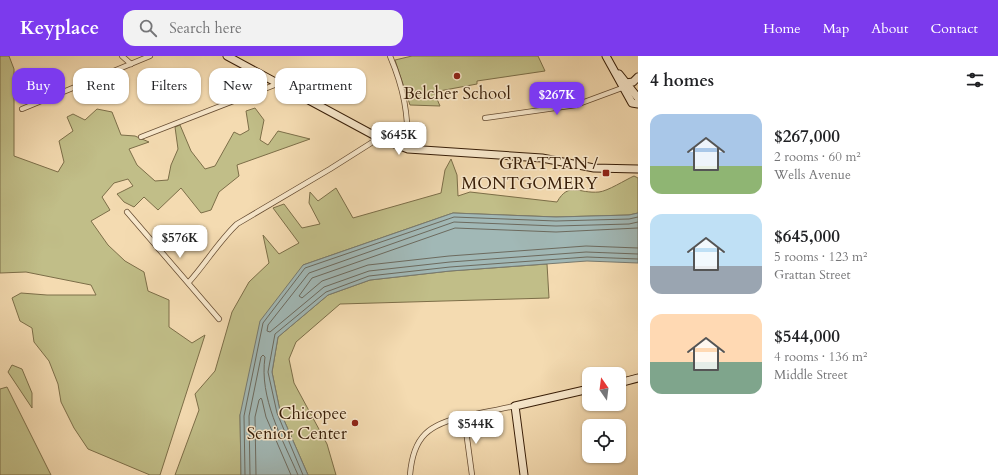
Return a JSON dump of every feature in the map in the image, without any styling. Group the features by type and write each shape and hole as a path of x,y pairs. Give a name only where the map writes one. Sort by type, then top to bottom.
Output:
{"main road":[{"path":"227,56 275,83"},
{"path":"607,58 632,103 638,104"},
{"path":"624,88 638,77"},
{"path":"624,88 638,98"},
{"path":"315,104 379,138 408,149 542,158 594,168 638,169"},
{"path":"626,381 638,378"},
{"path":"524,475 515,406 582,392"}],"street":[{"path":"122,56 131,64"},
{"path":"22,109 150,56"},
{"path":"390,56 405,99 407,111 408,149"},
{"path":"141,137 243,99 275,85"},
{"path":"485,118 576,105 624,88"},
{"path":"189,282 215,252 225,236 238,224 379,138"},
{"path":"126,212 189,282 219,319"},
{"path":"410,475 413,455 420,440 430,429 440,423 464,416 515,406"},
{"path":"464,416 472,475"}],"shaded area":[{"path":"0,56 9,56 14,68 12,68 12,104 14,104 14,156 58,172 64,162 59,141 73,131 67,117 73,114 85,120 97,109 112,112 121,135 135,136 149,142 129,149 137,165 155,181 168,180 171,165 178,149 175,127 180,125 191,151 205,169 215,166 234,132 240,135 249,130 246,111 255,108 264,120 260,140 268,145 278,131 310,139 237,165 239,176 219,192 211,210 201,213 181,188 158,210 144,197 134,207 124,202 117,194 133,186 128,179 114,183 102,197 110,210 91,221 108,245 125,261 144,272 148,291 169,300 169,327 192,343 205,335 160,475 150,475 88,449 74,428 61,402 58,384 49,361 34,342 32,328 20,321 12,298 21,293 47,295 96,295 91,285 26,272 0,273"},
{"name":"Belcher School","path":"412,56 538,56 545,71 477,81 477,84 434,92 440,106 410,105 395,60"},
{"path":"451,159 457,175 458,196 470,192 557,202 561,196 570,190 599,192 612,188 634,176 638,178 638,213 629,215 556,217 453,213 303,265 240,415 241,475 175,475 199,410 195,394 215,371 232,312 249,282 269,263 263,235 279,254 299,243 273,208 284,204 302,228 320,224 309,203 310,192 318,201 336,188 353,218 441,193 445,170"},
{"path":"547,264 549,298 340,304 296,342 289,359 294,383 327,444 336,475 308,475 280,411 272,372 278,337 328,295 370,280 450,271"},
{"path":"12,365 22,369 32,393 32,408 8,372"},
{"path":"7,387 51,475 0,475 0,389"}],"water":[{"path":"453,213 556,217 629,215 638,213 638,263 587,261 450,271 370,280 328,295 278,337 272,372 280,411 308,475 241,475 240,415 260,321 303,265"}],"place":[{"name":"Belcher School","path":"457,76"},
{"name":"GRATTAN / MONTGOMERY","path":"606,173"},
{"name":"Chicopee Senior Center","path":"355,423"}]}
